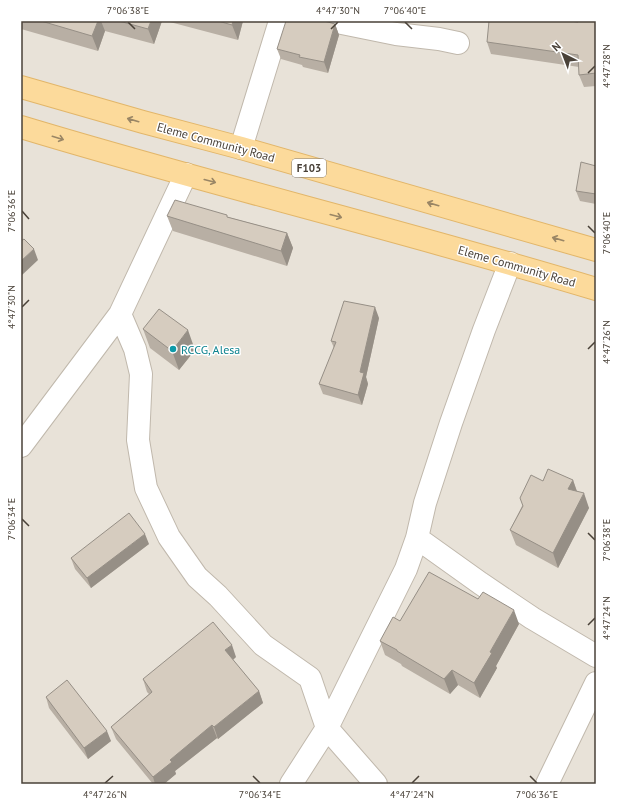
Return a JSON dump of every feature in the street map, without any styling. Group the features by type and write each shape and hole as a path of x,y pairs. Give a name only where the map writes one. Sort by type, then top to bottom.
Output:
{"main road":[{"name":"Eleme Community Road","path":"21,87 241,148 596,250"},
{"name":"Eleme Community Road","path":"21,127 124,158 510,263 596,289"}],"street":[{"path":"241,148 280,21"},
{"path":"332,21 396,34 439,39 458,43"},
{"path":"21,446 120,314 186,174"},
{"path":"291,784 327,728 406,570 417,538 425,503 451,423 484,330 510,263"},
{"path":"120,314 135,349 141,374 138,440 146,488 169,536 196,577 218,596 263,645 310,678 327,728 376,784"},
{"path":"417,538 480,584 532,618 596,656"},
{"path":"547,784 596,683"}],"shaded area":[{"path":"21,21 596,21 596,784 21,784"}],"building":[{"path":"41,21 98,21 92,36"},
{"path":"119,21 151,21 148,29"},
{"path":"218,21 233,21 232,25"},
{"path":"286,21 324,21 335,24 324,62 299,57 300,55 277,49"},
{"path":"489,21 596,21 596,73 579,75 578,55 487,42"},
{"path":"581,162 596,166 596,194 576,191"},
{"path":"175,200 227,215 227,217 287,233 281,251 167,216"},
{"path":"24,239 34,249 21,261 21,241"},
{"path":"344,301 375,307 360,372 364,373 358,395 319,384 336,342 331,341"},
{"path":"159,309 188,330 172,351 143,329"},
{"path":"548,469 573,480 568,489 584,493 553,553 510,530 523,506 520,498 531,475 543,481"},
{"path":"129,513 145,534 87,578 71,558"},
{"path":"429,572 478,599 483,592 514,610 490,652 492,653 474,683 452,670 444,679 380,641 393,617 400,621"},
{"path":"213,622 232,645 225,650 259,691 214,727 212,725 170,760 172,762 153,777 111,727 152,692 143,679"},
{"path":"67,680 107,731 84,748 46,697"}],"place":[{"name":"RCCG, Alesa","path":"173,349"}]}
